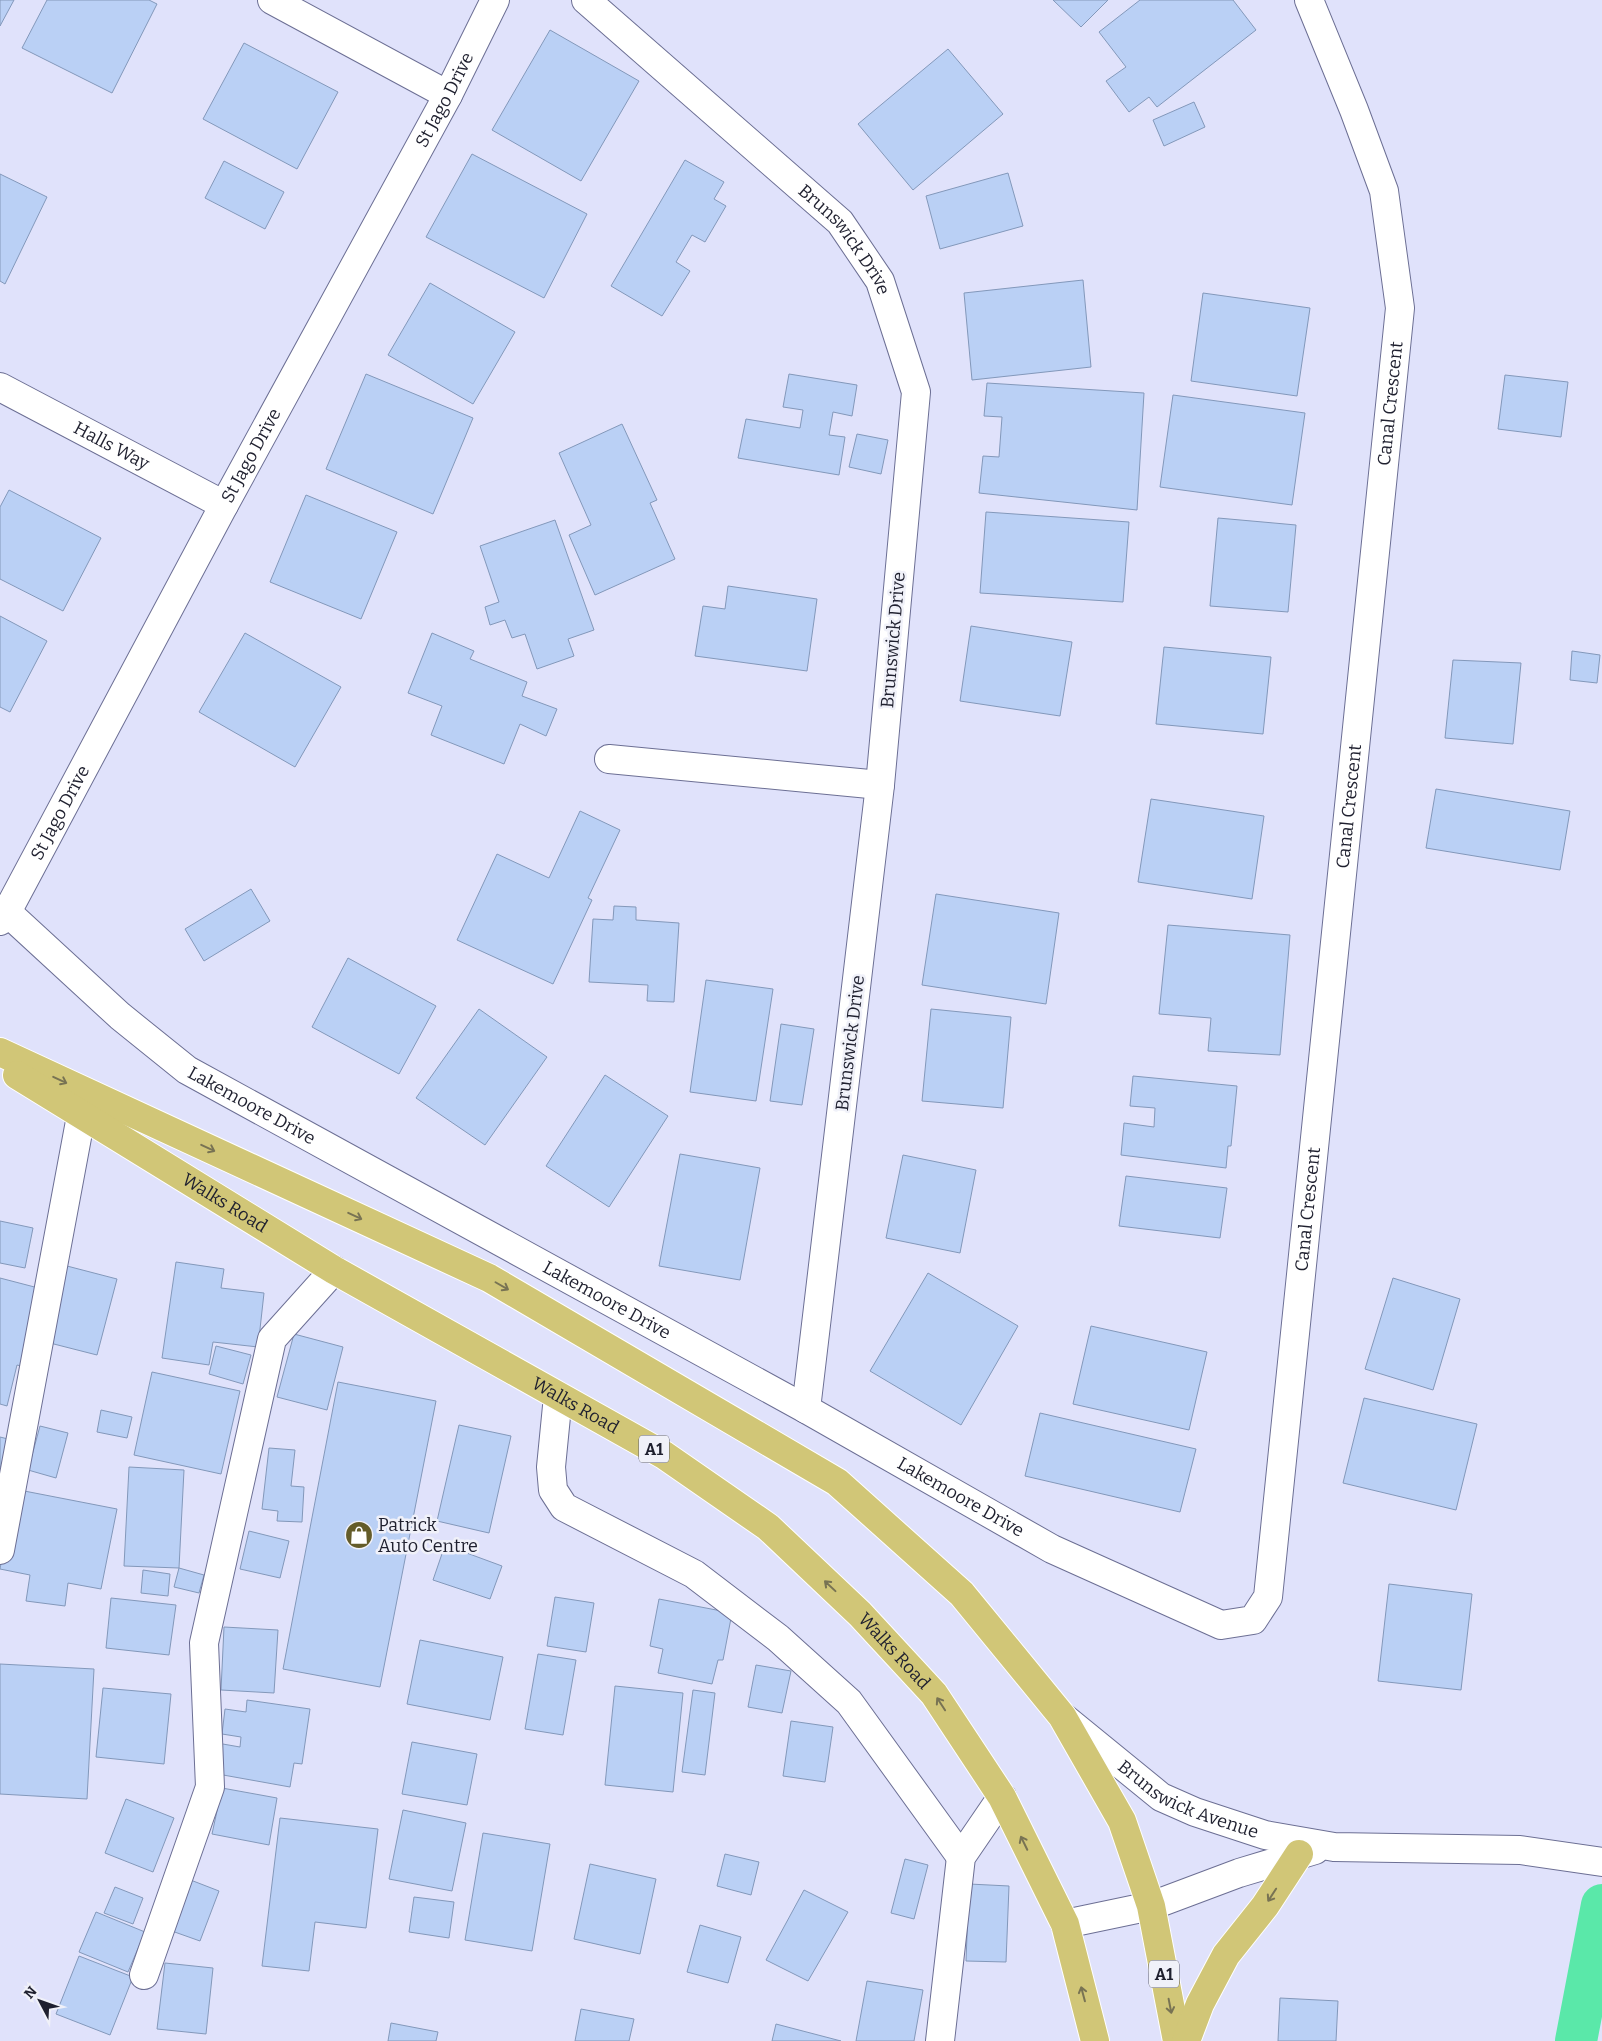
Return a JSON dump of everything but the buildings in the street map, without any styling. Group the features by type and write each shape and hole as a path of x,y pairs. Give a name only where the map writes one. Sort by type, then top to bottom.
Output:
{"main road":[{"name":"A1","path":"0,1052 489,1278 838,1482 962,1594 1062,1716 1122,1821 1151,1906 1177,2041"},
{"name":"Walks Road","path":"0,1065 80,1116 334,1270 664,1455 768,1527 860,1614 934,1694 1002,1798 1065,1924 1095,2041"},
{"path":"1186,2041 1200,2004 1226,1955 1265,1906 1299,1854"}],"street":[{"path":"272,0 448,94"},
{"name":"St Jago Drive","path":"2,914 448,94 495,0"},
{"name":"Brunswick Drive","path":"586,0 840,222 880,281 916,392 880,785 806,1409"},
{"name":"Canal Crescent","path":"1253,1620 1268,1597 1270,1587 1400,308 1384,191 1354,110 1309,0"},
{"name":"Halls Way","path":"0,387 224,505"},
{"path":"609,759 880,785"},
{"name":"Lakemoore Drive","path":"2,914 186,1070 806,1409 1052,1549 1221,1624 1253,1620"},
{"path":"0,1550 80,1116"},
{"path":"144,1976 210,1787 204,1643 272,1339 334,1270"},
{"path":"558,1396 551,1467 553,1490 564,1507 694,1574 778,1638 849,1702 961,1857"},
{"name":"Brunswick Avenue","path":"1062,1716 1161,1797 1195,1812 1265,1835 1334,1847 1520,1850 1602,1862"},
{"path":"940,2041 961,1857 1002,1798"},
{"name":"Brunswick Avenue","path":"1065,1924 1151,1906 1239,1873 1299,1854 1334,1847"}],"waterway":[{"path":"1576,2041 1602,1905"}],"place":[{"name":"Patrick Auto Centre","path":"359,1535"}]}
